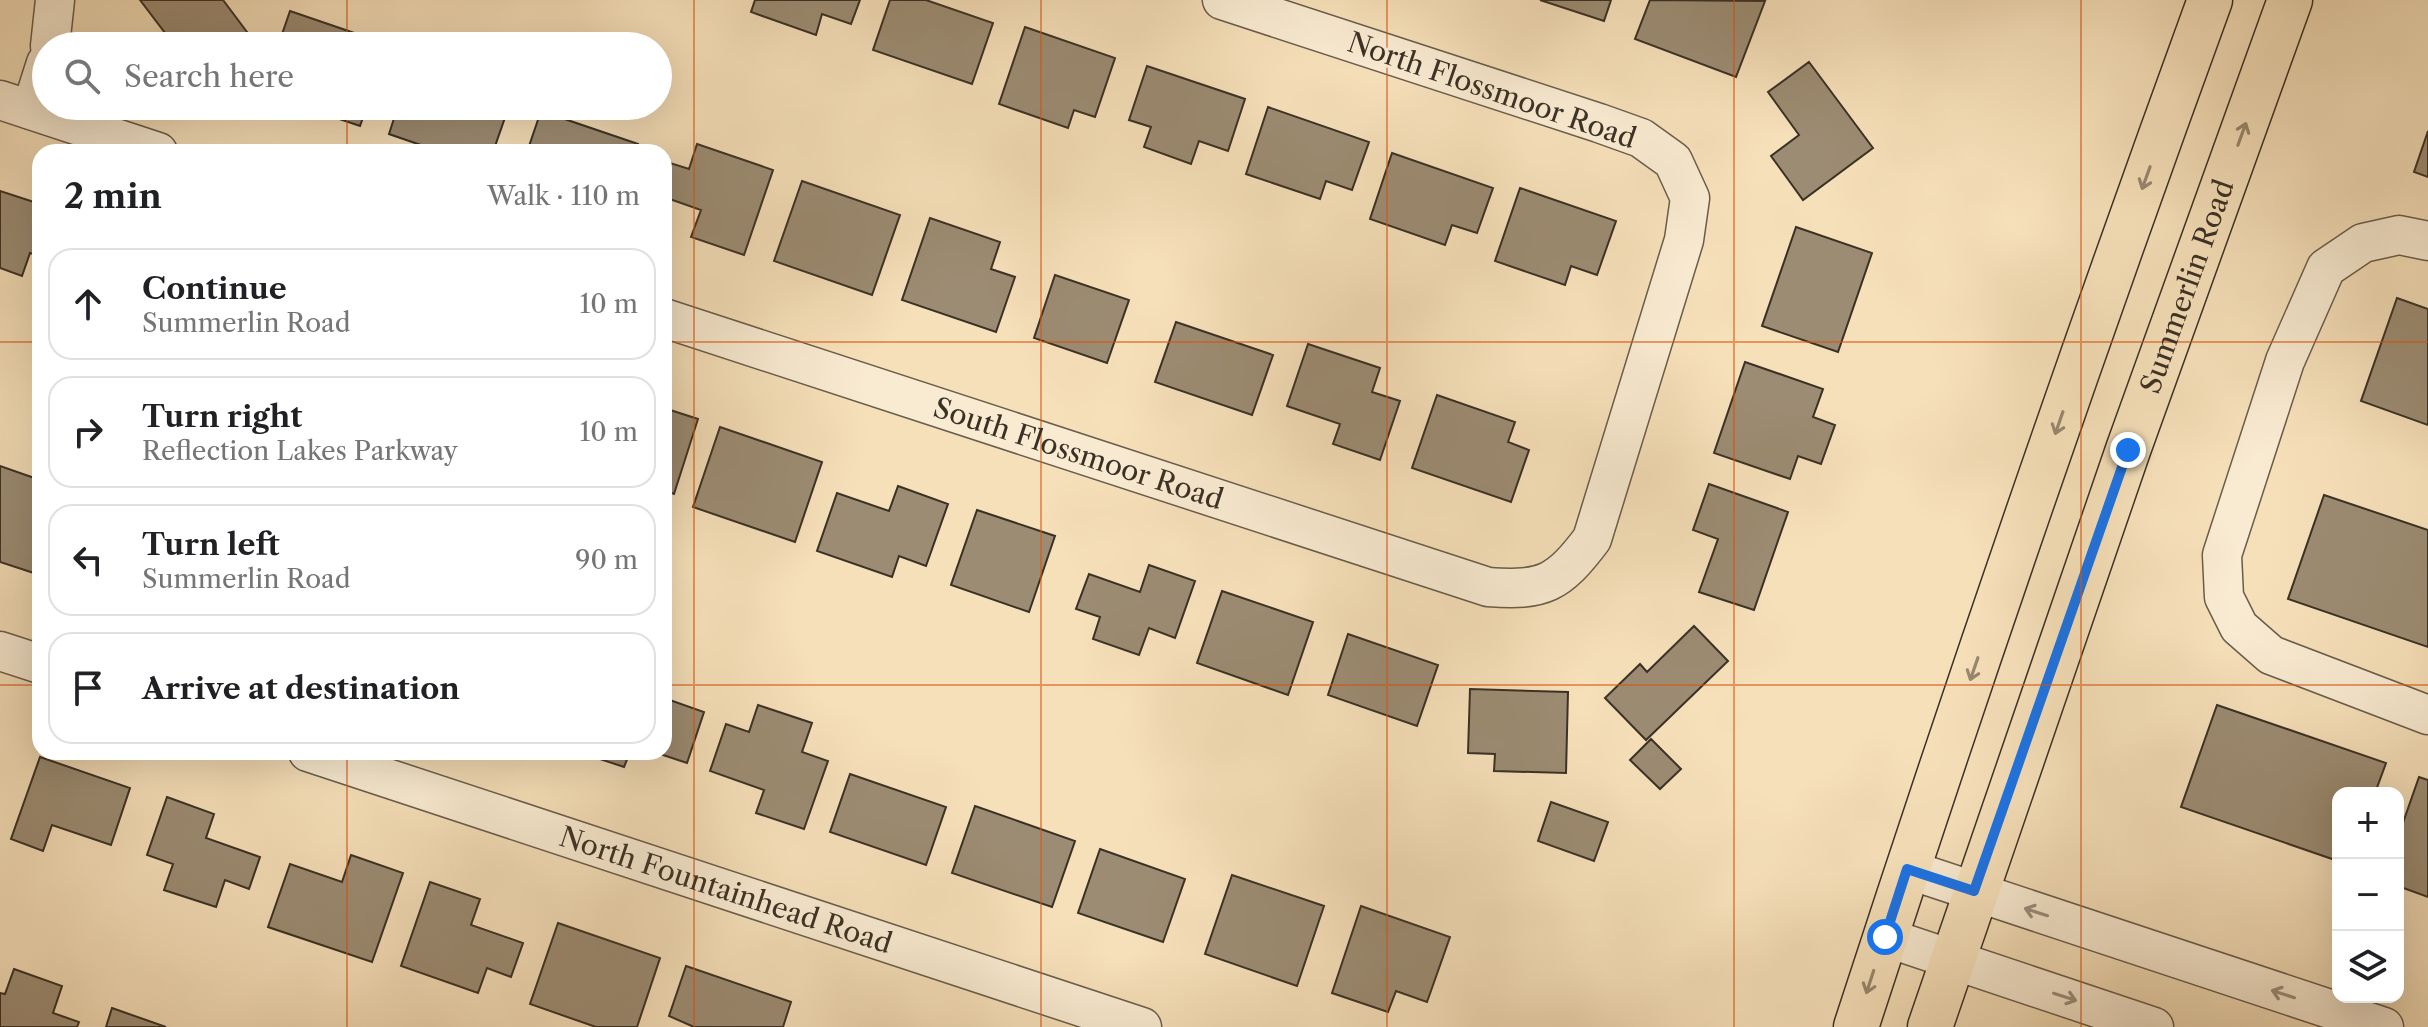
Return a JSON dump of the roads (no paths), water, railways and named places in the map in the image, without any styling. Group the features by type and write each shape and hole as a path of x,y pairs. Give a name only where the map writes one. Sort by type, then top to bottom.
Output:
{"main road":[{"path":"1856,1027 2099,305 2210,0"},
{"name":"Summerlin Road","path":"1930,1027 1974,891 2290,0"}],"street":[{"path":"52,32 55,0"},
{"name":"North Flossmoor Road","path":"1222,0 1599,123 1641,138 1673,161 1690,198 1684,240 1592,539 1567,572 1528,590 1494,588"},
{"path":"15,105 32,82"},
{"path":"61,120 134,144"},
{"path":"2428,241 2399,235 2363,243 2326,268 2285,361 2222,555 2224,597 2239,627 2271,655 2428,715"},
{"name":"South Flossmoor Road","path":"672,321 1494,588"},
{"path":"0,651 32,661"},
{"name":"North Fountainhead Road","path":"332,760 1142,1027"},
{"path":"1907,869 2384,1027"},
{"path":"1885,937 2154,1027"}]}
